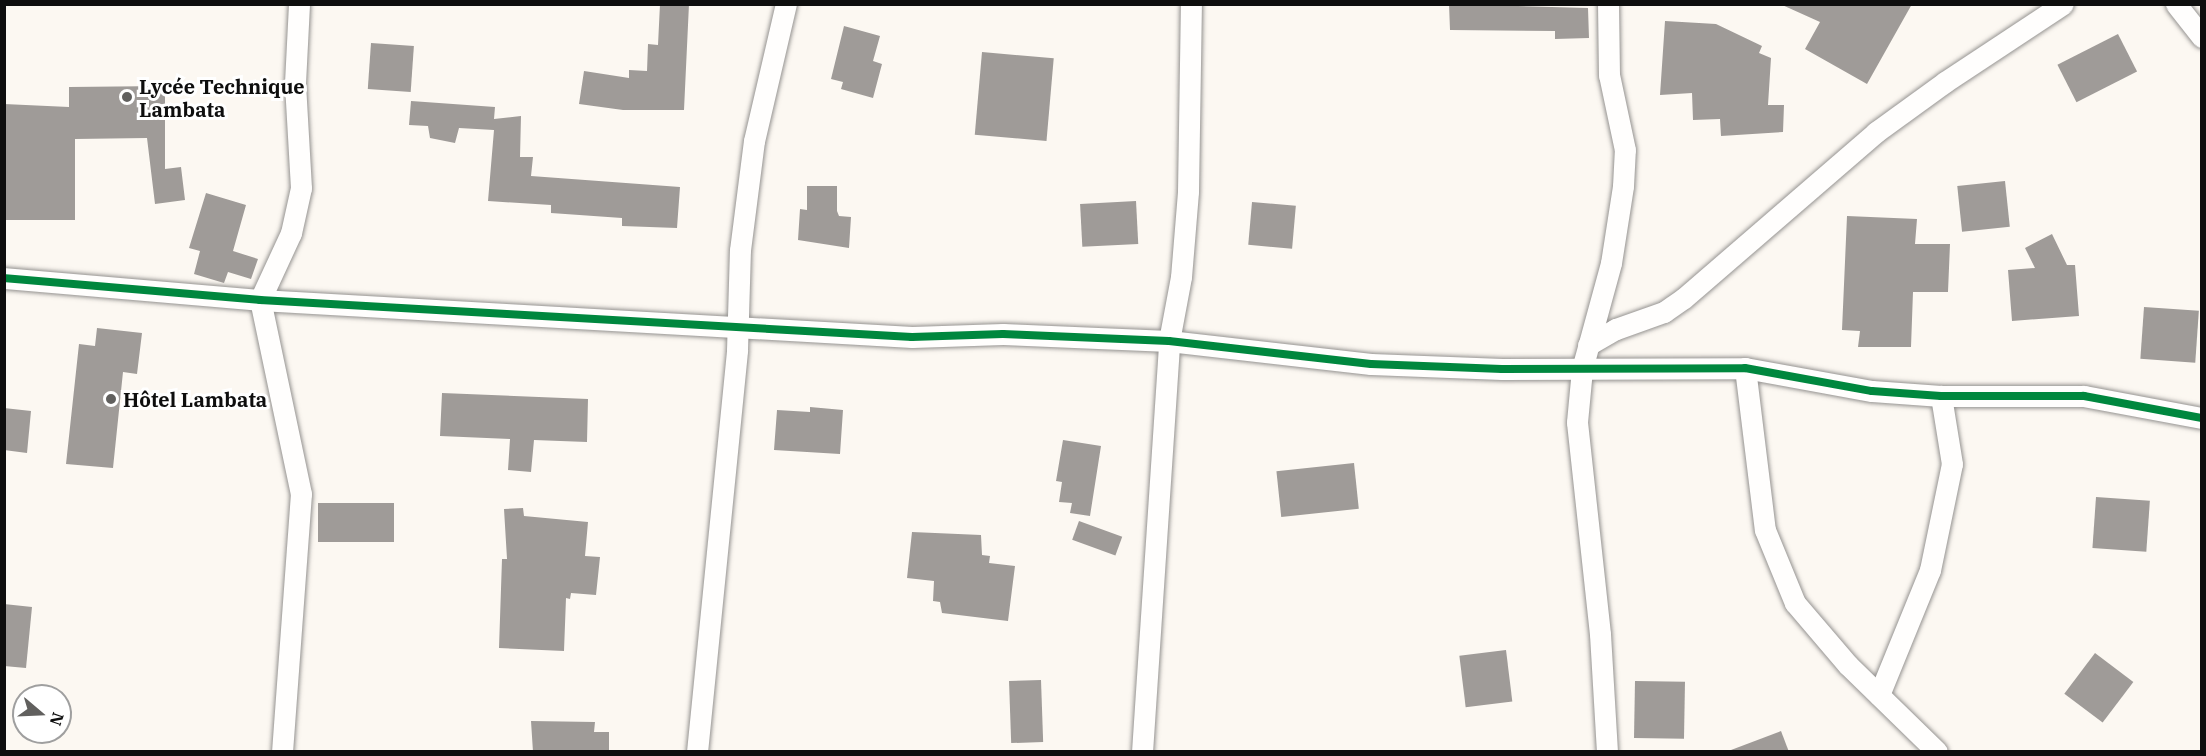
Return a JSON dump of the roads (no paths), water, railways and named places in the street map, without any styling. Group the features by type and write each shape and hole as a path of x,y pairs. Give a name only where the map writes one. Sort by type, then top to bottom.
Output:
{"street":[{"path":"282,752 301,494 260,300 291,233 300,188 295,83 299,4"},
{"path":"697,752 738,327 740,250 754,141 786,4"},
{"path":"1142,752 1169,341 1180,277 1188,191 1191,4"},
{"path":"1607,752 1600,634 1577,422 1582,369 1611,263 1623,177 1625,150 1609,75 1608,4"},
{"path":"1587,345 1616,329 1664,312 1684,298 1876,132 1945,82 2063,4"},
{"path":"2176,4 2202,37"},
{"path":"4,278 260,300 912,337 1003,334 1169,341 1371,364 1582,369 1745,368 1872,391 1941,396 2084,396 2202,418"},
{"path":"1745,368 1765,530 1795,603 1817,633 1937,752"},
{"path":"1879,695 1930,570 1952,464 1941,396"}],"place":[{"name":"Lycée Technique Lambata","path":"127,97"},
{"name":"Hôtel Lambata","path":"111,399"}]}
